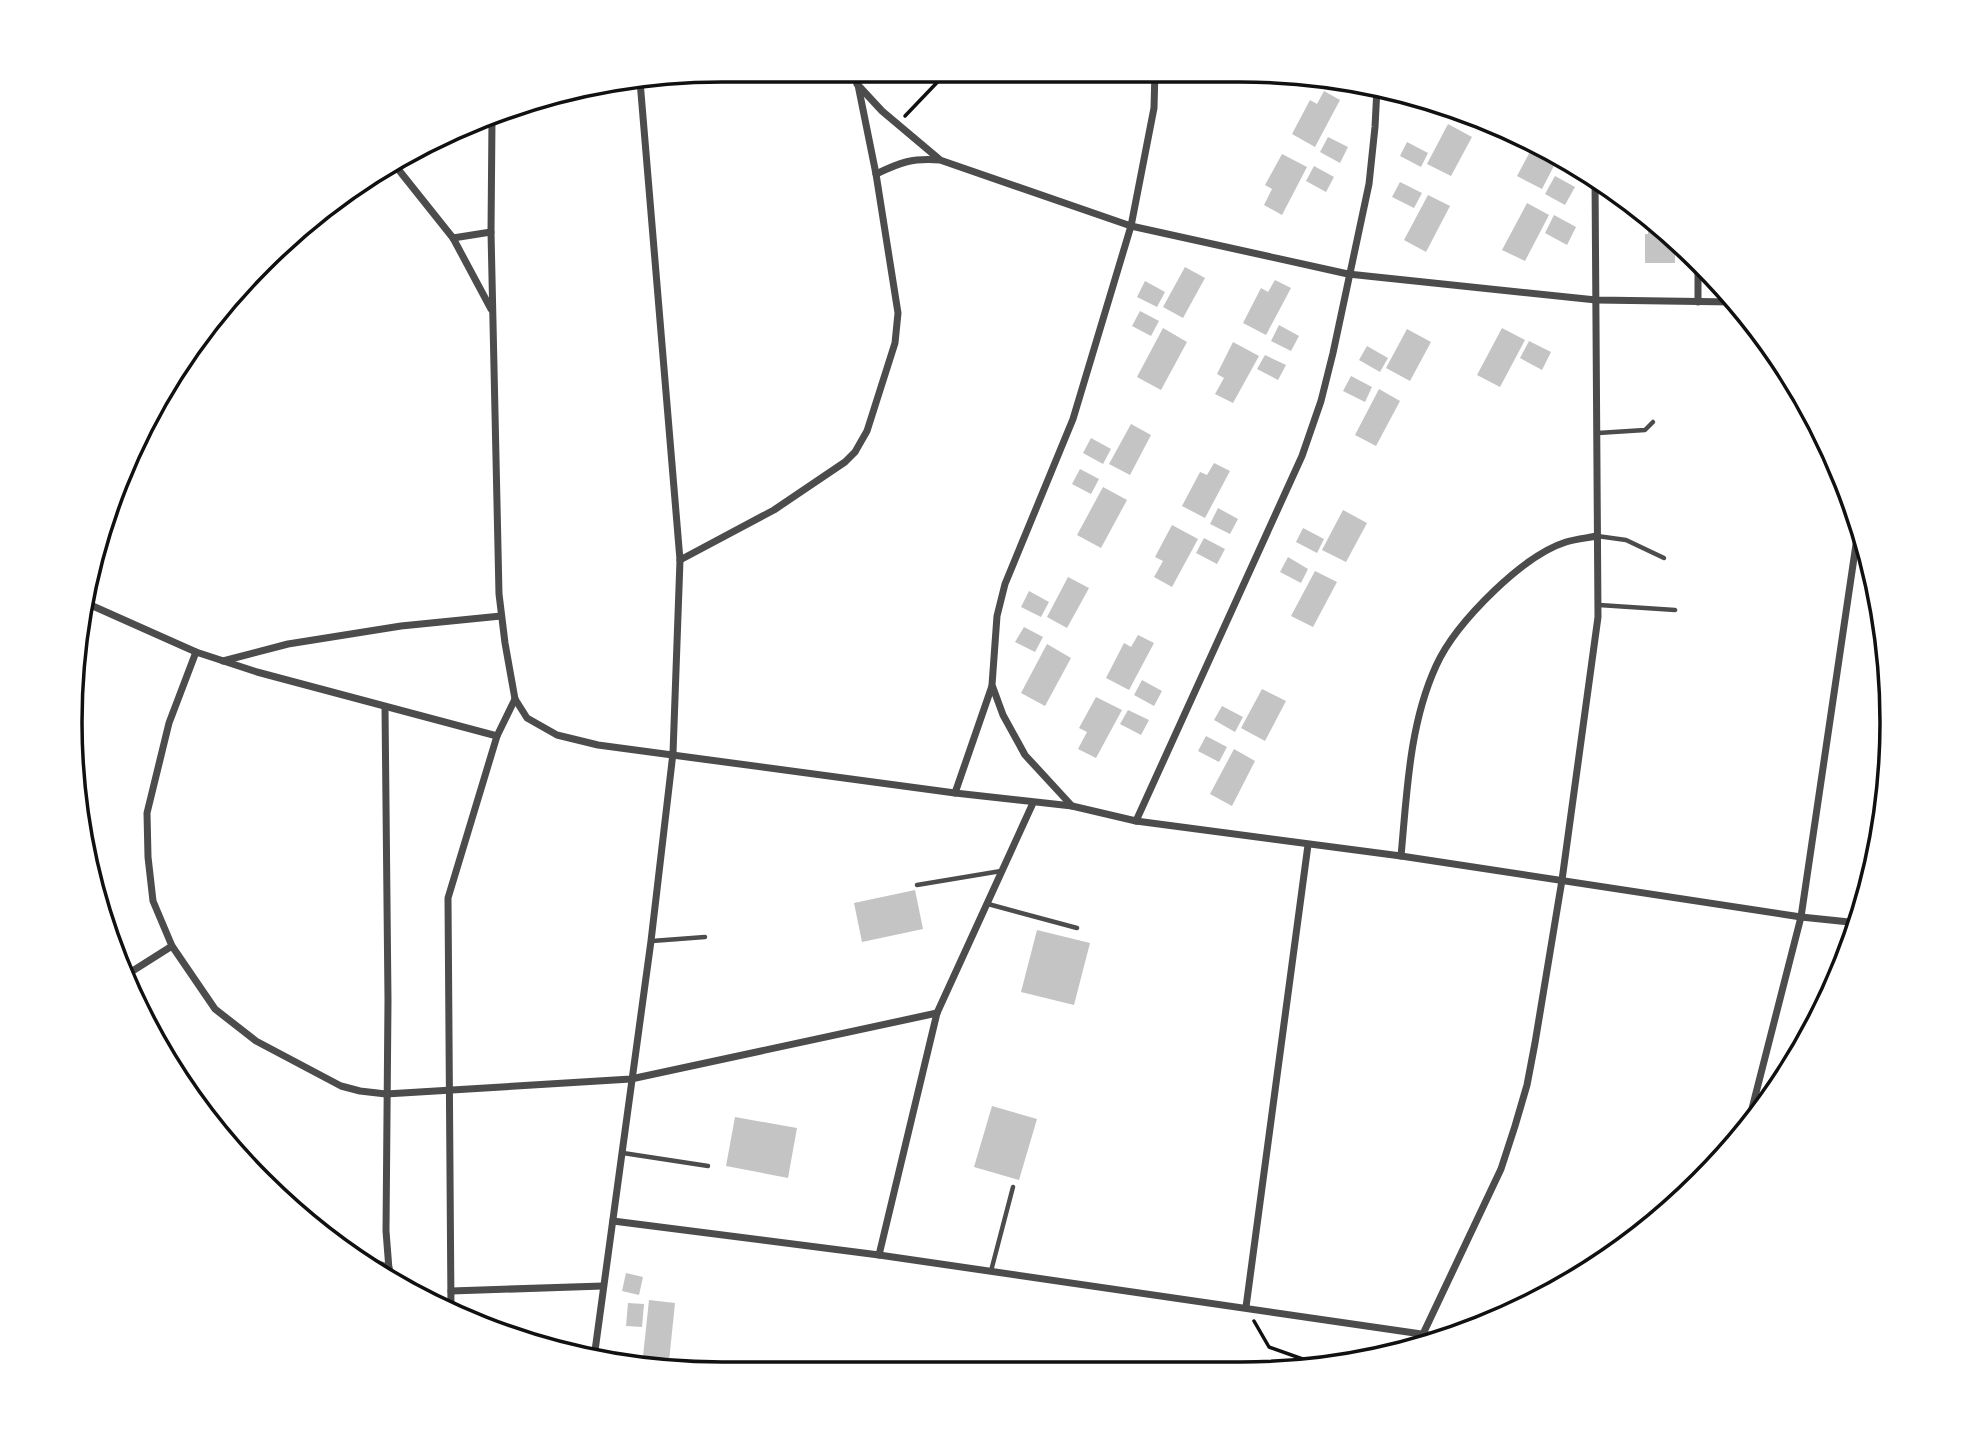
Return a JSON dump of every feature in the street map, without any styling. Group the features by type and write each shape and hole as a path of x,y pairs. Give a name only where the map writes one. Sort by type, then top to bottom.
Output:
{"street":[{"path":"955,793 992,685 997,616 1002,592 1073,419 1131,226 1154,108 1155,82"},
{"path":"856,84 882,111 940,160"},
{"path":"680,560 774,510 845,462 862,442 898,327 877,174 856,84"},
{"path":"595,1349 651,941 673,753 680,560 641,88"},
{"path":"1136,821 1302,456 1321,401 1369,184 1377,98"},
{"path":"492,125 492,311 499,594 515,699 527,718 557,735 598,745 1072,806 1136,821 1401,856 1848,922"},
{"path":"877,174 901,162 918,158 940,160 1131,226 1348,274 1596,300 1723,302"},
{"path":"399,170 453,239 492,311"},
{"path":"613,1222 879,1255 1423,1334 1501,1169 1515,1126 1531,1064 1562,880 1598,604 1595,190"},
{"path":"453,239 491,232"},
{"path":"1698,276 1698,302"},
{"path":"1401,856 1409,772 1420,716 1436,666 1456,632 1507,579 1536,557 1564,543 1597,536"},
{"path":"1755,1102 1801,917 1856,548"},
{"path":"93,606 197,652 257,673 497,736"},
{"path":"223,661 301,642 401,626 501,616"},
{"path":"197,652 169,723 148,813 148,857 153,901 172,946 215,1009 246,1034 341,1086 386,1094 631,1079 937,1013"},
{"path":"992,685 1007,725 1025,755 1072,806"},
{"path":"451,1301 448,898 497,736 515,699"},
{"path":"386,707 386,1231 389,1268"},
{"path":"879,1255 937,1013 1033,803"},
{"path":"1246,1307 1308,845"},
{"path":"133,971 172,946"},
{"path":"451,1291 603,1286"}],"lane":[{"path":"1597,433 1640,431 1653,422"},
{"path":"1597,536 1626,540 1664,558"},
{"path":"1598,604 1675,610"},
{"path":"917,885 1002,871"},
{"path":"987,904 1077,928"},
{"path":"651,941 705,937"},
{"path":"623,1153 708,1166"},
{"path":"991,1271 1013,1187"}],"path":[{"path":"898,123 937,82"},
{"path":"1246,1307 1269,1347 1301,1358"}],"building":[{"path":"1324,91 1340,100 1315,147 1292,134 1310,100 1317,104"},
{"path":"1448,124 1472,137 1451,176 1427,164"},
{"path":"1328,137 1348,147 1340,163 1320,152"},
{"path":"1407,142 1428,153 1421,167 1400,156"},
{"path":"1530,152 1554,165 1542,189 1517,176"},
{"path":"1282,154 1307,167 1282,215 1264,205 1272,189 1265,185"},
{"path":"1314,166 1334,177 1326,192 1306,181"},
{"path":"1555,176 1575,187 1565,205 1545,194"},
{"path":"1400,182 1422,193 1414,208 1392,197"},
{"path":"1428,195 1450,206 1426,252 1404,240"},
{"path":"1527,203 1549,215 1525,261 1502,250"},
{"path":"1554,215 1576,227 1567,245 1545,233"},
{"path":"1648,230 1675,254 1675,263 1645,263 1645,234 1648,234"},
{"path":"1185,267 1205,278 1183,318 1163,307"},
{"path":"1275,280 1291,288 1266,335 1243,323 1261,288 1268,292"},
{"path":"1145,281 1165,292 1157,307 1137,297"},
{"path":"1140,311 1159,321 1151,336 1132,326"},
{"path":"1279,325 1299,336 1291,351 1271,341"},
{"path":"1163,328 1187,342 1161,390 1137,377"},
{"path":"1502,328 1525,340 1500,387 1477,375"},
{"path":"1407,329 1431,342 1410,381 1386,368"},
{"path":"1529,341 1551,352 1542,370 1520,358"},
{"path":"1233,342 1259,356 1233,403 1215,394 1224,378 1217,374"},
{"path":"1367,346 1388,358 1380,372 1359,360"},
{"path":"1265,355 1286,365 1278,380 1257,369"},
{"path":"1351,376 1372,387 1365,402 1343,391"},
{"path":"1379,389 1400,401 1376,446 1355,435"},
{"path":"1131,424 1151,435 1130,475 1109,464"},
{"path":"1091,438 1111,449 1103,464 1083,453"},
{"path":"1214,463 1230,471 1205,518 1182,506 1200,472 1207,475"},
{"path":"1080,469 1099,479 1091,494 1072,484"},
{"path":"1103,487 1127,500 1101,548 1077,535"},
{"path":"1218,508 1238,519 1230,534 1210,524"},
{"path":"1343,510 1367,523 1346,562 1322,550"},
{"path":"1172,525 1198,539 1172,587 1154,577 1163,561 1155,557"},
{"path":"1303,528 1324,539 1317,553 1296,542"},
{"path":"1204,538 1225,549 1217,564 1196,553"},
{"path":"1288,557 1308,569 1301,583 1280,572"},
{"path":"1315,571 1337,582 1313,627 1291,616"},
{"path":"1068,577 1089,588 1067,628 1047,617"},
{"path":"1029,591 1049,602 1041,617 1021,607"},
{"path":"1024,627 1043,637 1035,652 1015,642"},
{"path":"1138,635 1154,643 1129,690 1106,678 1124,643 1131,647"},
{"path":"1047,644 1071,658 1045,706 1021,693"},
{"path":"1142,680 1162,691 1154,706 1134,695"},
{"path":"1262,689 1286,701 1265,741 1241,728"},
{"path":"1096,697 1122,710 1096,758 1078,749 1087,732 1079,728"},
{"path":"1222,706 1243,717 1235,732 1214,720"},
{"path":"1128,710 1149,720 1141,735 1120,724"},
{"path":"1206,736 1227,747 1219,762 1198,751"},
{"path":"1234,749 1255,761 1232,806 1210,794"},
{"path":"915,890 923,929 862,942 854,903"},
{"path":"1037,930 1090,943 1074,1005 1021,992"},
{"path":"992,1106 1037,1119 1019,1180 974,1167"},
{"path":"735,1117 797,1128 788,1178 726,1166"},
{"path":"626,1273 643,1277 639,1295 622,1291"},
{"path":"649,1300 675,1303 669,1359 643,1356"},
{"path":"628,1303 644,1304 642,1327 626,1326"}]}
